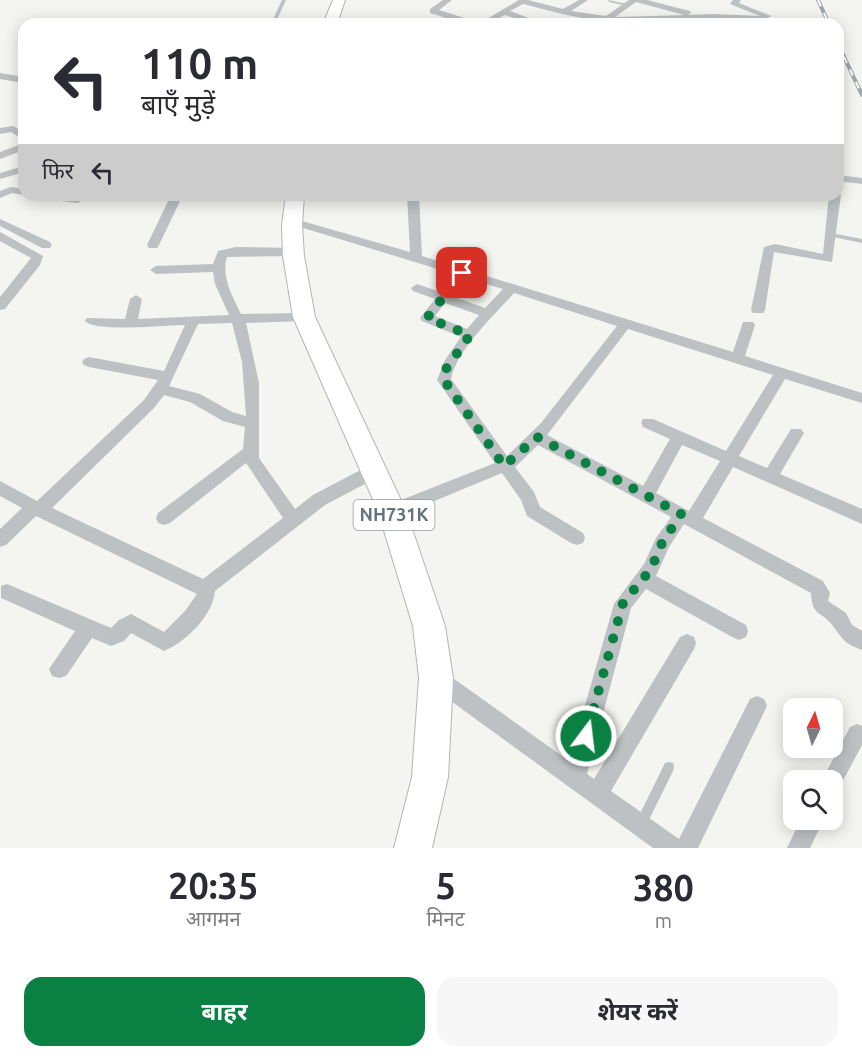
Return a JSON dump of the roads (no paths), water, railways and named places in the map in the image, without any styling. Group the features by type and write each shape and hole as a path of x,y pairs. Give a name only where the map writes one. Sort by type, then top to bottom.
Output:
{"highway":[{"path":"332,18 339,0"},
{"name":"NH731K","path":"293,208 297,285 304,317 392,511 429,626 436,678 430,777 413,848"}],"street":[{"path":"448,0 434,11 452,18"},
{"path":"564,12 584,0"},
{"path":"671,9 682,0"},
{"path":"737,0 734,4 767,15 766,18"},
{"path":"494,18 523,1 564,12 601,18"},
{"path":"609,18 633,2 726,18"},
{"path":"505,12 523,18"},
{"path":"681,18 713,16"},
{"path":"0,76 18,80"},
{"path":"0,131 13,129 18,132"},
{"path":"0,156 18,148"},
{"path":"0,176 18,171"},
{"path":"844,179 862,181"},
{"path":"0,195 11,190 18,191"},
{"path":"153,245 174,201"},
{"path":"413,201 416,258"},
{"path":"758,310 768,250 775,248 828,259 834,201"},
{"path":"293,208 416,258 862,398"},
{"path":"0,222 46,244"},
{"path":"0,236 38,256 36,262 0,306"},
{"path":"0,253 15,244"},
{"path":"293,519 252,460 250,452 253,416 247,355 237,318 223,292 220,258 227,252 294,252"},
{"path":"156,270 220,268"},
{"path":"462,273 427,318 470,335"},
{"path":"417,288 488,314"},
{"path":"511,288 470,335 446,369 444,380 528,497 535,513 578,538"},
{"path":"130,324 136,299"},
{"path":"92,321 130,324 304,317"},
{"path":"0,540 140,415 165,383 181,353 193,321"},
{"path":"392,511 504,466 537,437 626,323"},
{"path":"738,358 748,325"},
{"path":"88,362 165,383 232,419 251,423"},
{"path":"575,778 623,603 651,569 662,543 687,518 728,459 781,373"},
{"path":"648,423 862,517"},
{"path":"770,477 796,433"},
{"path":"537,437 817,587 821,593 819,601 821,606 839,619 845,632 860,634"},
{"path":"646,496 679,437"},
{"path":"164,518 192,499 230,465 250,452"},
{"path":"0,488 37,509 199,587 206,587 293,519 334,491 374,471"},
{"path":"644,578 739,631"},
{"path":"7,592 111,637 116,636 126,624 131,622 164,642 170,641 203,603 206,587"},
{"path":"59,669 89,627"},
{"path":"597,794 687,643"},
{"path":"436,678 672,848"},
{"path":"686,848 757,706"},
{"path":"838,770 857,734"},
{"path":"798,848 807,830"}],"lane":[{"path":"276,18 284,0"},
{"path":"609,1 633,2"},
{"path":"831,235 862,241"},
{"path":"641,825 669,768"}],"railway":[{"path":"818,0 826,18"},
{"path":"844,57 862,95"}]}
